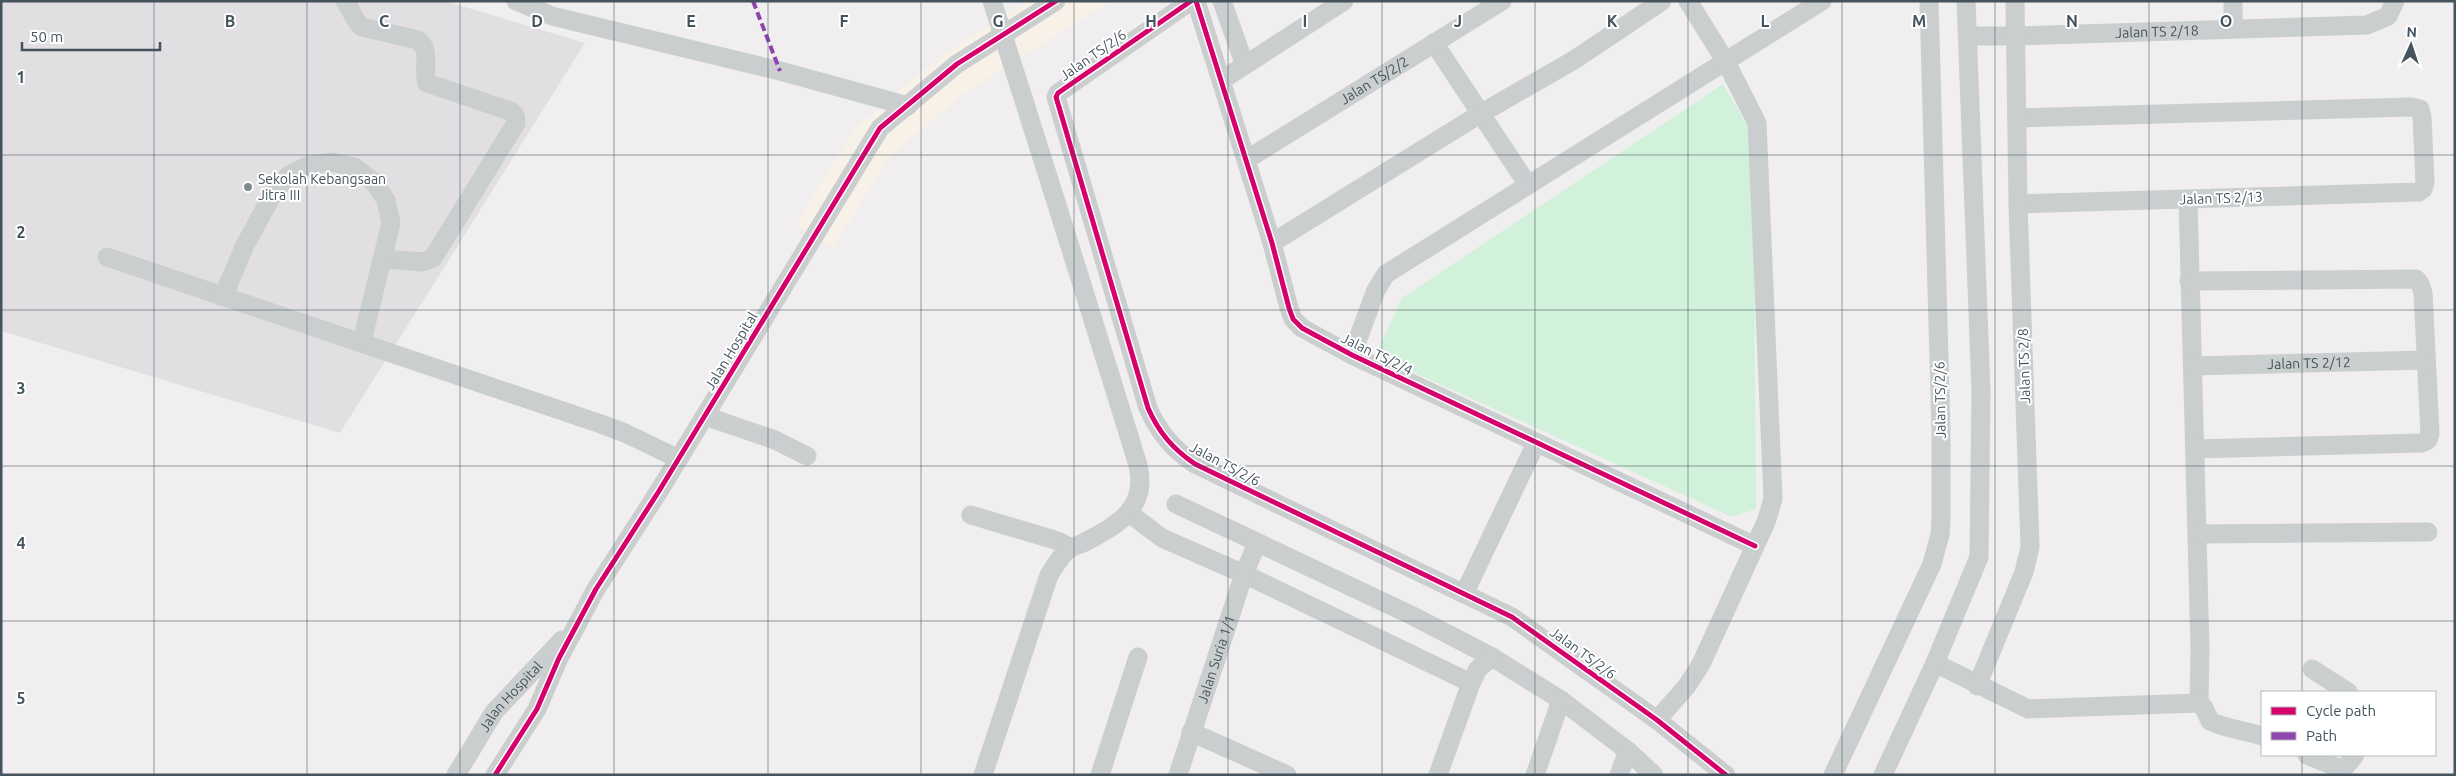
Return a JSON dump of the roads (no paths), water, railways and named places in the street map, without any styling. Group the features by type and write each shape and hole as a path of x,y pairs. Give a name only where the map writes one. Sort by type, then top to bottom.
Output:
{"street":[{"path":"345,1 353,11 357,24 362,27 418,40 424,45 427,55 424,74 426,83 510,111 515,115 516,123 433,258 423,262 383,259"},
{"path":"516,1 552,16 780,71 908,106"},
{"path":"983,775 1049,574 1071,548 1084,543 1129,513 1136,506 1140,495 1141,478 992,1"},
{"name":"Jalan Hospital","path":"495,775 537,708 575,626 596,589 679,460 880,128 957,64 1056,1"},
{"name":"Jalan TS/2/6","path":"1191,1 1058,93 1056,97 1148,408 1155,424 1176,451 1195,464 1368,549 1465,592 1512,617 1657,720 1726,775"},
{"name":"Jalan TS/2/4","path":"1196,1 1222,80 1294,319 1302,328 1352,355 1755,546"},
{"path":"1222,1 1244,63"},
{"path":"1222,80 1244,63 1344,1"},
{"name":"Jalan TS/2/2","path":"1246,160 1502,1"},
{"path":"1272,243 1480,114 1574,60 1662,1"},
{"path":"1657,720 1687,686 1700,664 1771,511 1774,479 1759,136 1754,115 1726,62 1688,1"},
{"path":"1352,355 1376,290 1386,274 1822,1"},
{"name":"Jalan TS/2/6","path":"1833,775 1932,564 1940,535 1941,430 1929,1"},
{"path":"1883,775 1935,663 1979,556 1981,390 1966,1"},
{"name":"Jalan TS 2/8","path":"1977,686 2024,572 2030,547 2018,204 2015,1"},
{"path":"2233,1 2233,28"},
{"name":"Jalan TS 2/18","path":"1968,36 2367,25 2388,16 2395,1"},
{"path":"1434,43 1528,185"},
{"name":"Jalan TS 2/13","path":"2018,118 2411,107 2420,109 2422,117 2423,189 2419,192 2018,204"},
{"path":"223,297 245,245 273,194 288,176 308,165 332,162 354,167 373,181 386,200 390,223 362,342"},
{"path":"2188,199 2189,281 2194,366 2200,649 2199,703 2204,708 2210,721 2223,728 2241,729 2261,736"},
{"path":"107,256 609,427 679,460"},
{"path":"2189,281 2416,279 2420,284 2422,293 2430,434 2428,440 2422,443 2195,449"},
{"name":"Jalan TS 2/12","path":"2194,366 2426,360"},
{"path":"705,416 775,440 807,456"},
{"path":"1465,592 1536,443"},
{"path":"1176,504 1413,616 1492,656 1561,700 1628,751 1654,775"},
{"path":"1129,513 1162,538 1244,574 1471,683"},
{"path":"971,515 1058,541 1071,548"},
{"path":"2197,534 2428,532"},
{"name":"Jalan Suria 1/1","path":"1178,775 1244,574 1257,543"},
{"name":"Jalan Hospital","path":"456,775 494,712 575,626"},
{"path":"1438,775 1471,683 1478,669 1492,656"},
{"path":"1100,775 1138,658"},
{"path":"1935,663 1977,686 2028,709 2199,703"},
{"path":"2312,669 2346,691"},
{"path":"1535,775 1561,700"},
{"path":"1191,732 1287,775"},
{"path":"1619,775 1628,751"},
{"path":"2310,756 2336,766 2340,774 2354,756"}],"place":[{"name":"Sekolah Kebangsaan Jitra III","path":"248,187"}]}
